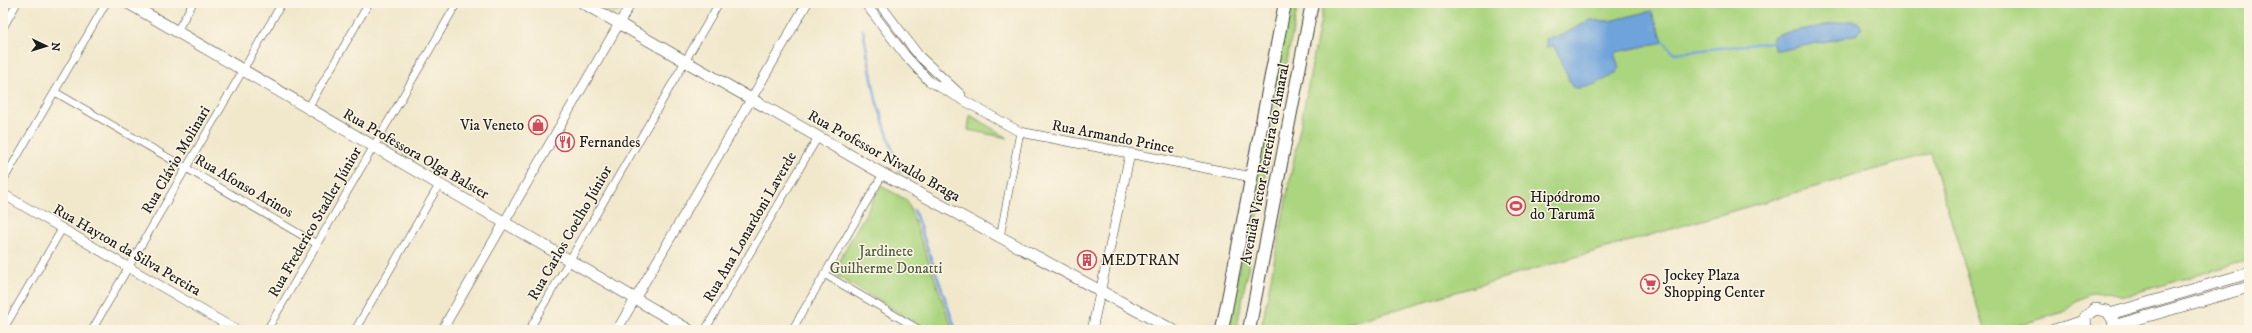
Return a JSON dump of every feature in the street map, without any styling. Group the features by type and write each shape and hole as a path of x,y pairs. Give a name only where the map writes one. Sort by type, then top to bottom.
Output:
{"highway":[{"name":"Avenida Victor Ferreira do Amaral","path":"1222,330 1285,3"},
{"name":"Avenida Victor Ferreira do Amaral","path":"1249,330 1312,3"}],"main road":[{"name":"Rua Professora Olga Balster","path":"128,3 689,330"},
{"name":"Rua Professor Nivaldo Braga","path":"583,3 883,174 1173,330"},
{"path":"2110,314 2249,273"},
{"path":"2054,330 2085,326 2088,313 2095,309 2103,309 2110,314 2113,328 2249,287"}],"street":[{"path":"3,28 17,3"},
{"path":"3,181 106,3"},
{"path":"177,31 193,3"},
{"name":"Rua Clávio Molinari","path":"92,330 282,3"},
{"path":"308,108 369,3"},
{"name":"Rua Frederico Stadler Júnior","path":"267,330 457,3"},
{"path":"442,330 632,3"},
{"name":"Rua Carlos Coelho Júnior","path":"529,330 719,3"},
{"path":"618,330 807,3"},
{"name":"Rua Armando Prince","path":"865,3 916,69 940,88 1020,132 1252,177"},
{"name":"Rua Armando Prince","path":"879,3 929,68 976,107"},
{"name":"Rua Afonso Arinos","path":"55,92 317,244"},
{"path":"1000,237 1020,132"},
{"name":"Rua Ana Lonardoni Laverde","path":"705,330 818,137"},
{"path":"1092,330 1102,292 1130,154"},
{"path":"792,330 883,174"},
{"path":"355,330 439,185"},
{"name":"Rua Hayton da Silva Pereira","path":"3,194 236,330"},
{"path":"3,330 62,229"},
{"path":"824,274 920,330"}],"green space":[{"path":"594,3 621,3 623,8 619,13 611,13"},
{"path":"1289,3 1298,3 1237,327 1228,325"},
{"name":"Hipódromo do Tarumã","path":"1324,3 2249,3 2249,260 2124,296 2108,292 2092,293 2076,301 2064,312 2002,330 1984,330 1931,153 1326,330 1261,330"},
{"path":"970,115 1008,138 968,130"},
{"name":"Jardinete Guilherme Donatti","path":"881,186 907,200 953,330 927,330 832,273"}],"water":[{"path":"1651,11 1664,42 1617,52 1615,56 1619,67 1617,72 1602,81 1589,86 1582,88 1572,87 1554,46 1546,47 1546,39 1560,36 1590,20 1609,21"},
{"path":"1853,20 1859,23 1862,28 1859,33 1853,36 1783,50 1775,50 1771,38 1778,34"}],"waterway":[{"path":"863,30 876,100 900,172"},
{"path":"1664,42 1673,52 1676,53 1772,42"},
{"path":"914,210 956,330"}],"place":[{"name":"Via Veneto","path":"538,125"},
{"name":"Fernandes","path":"565,142"},
{"name":"Hipódromo do Tarumã","path":"1516,206"},
{"name":"MEDTRAN","path":"1087,260"},
{"name":"Jockey Plaza Shopping Center","path":"1650,284"}]}
